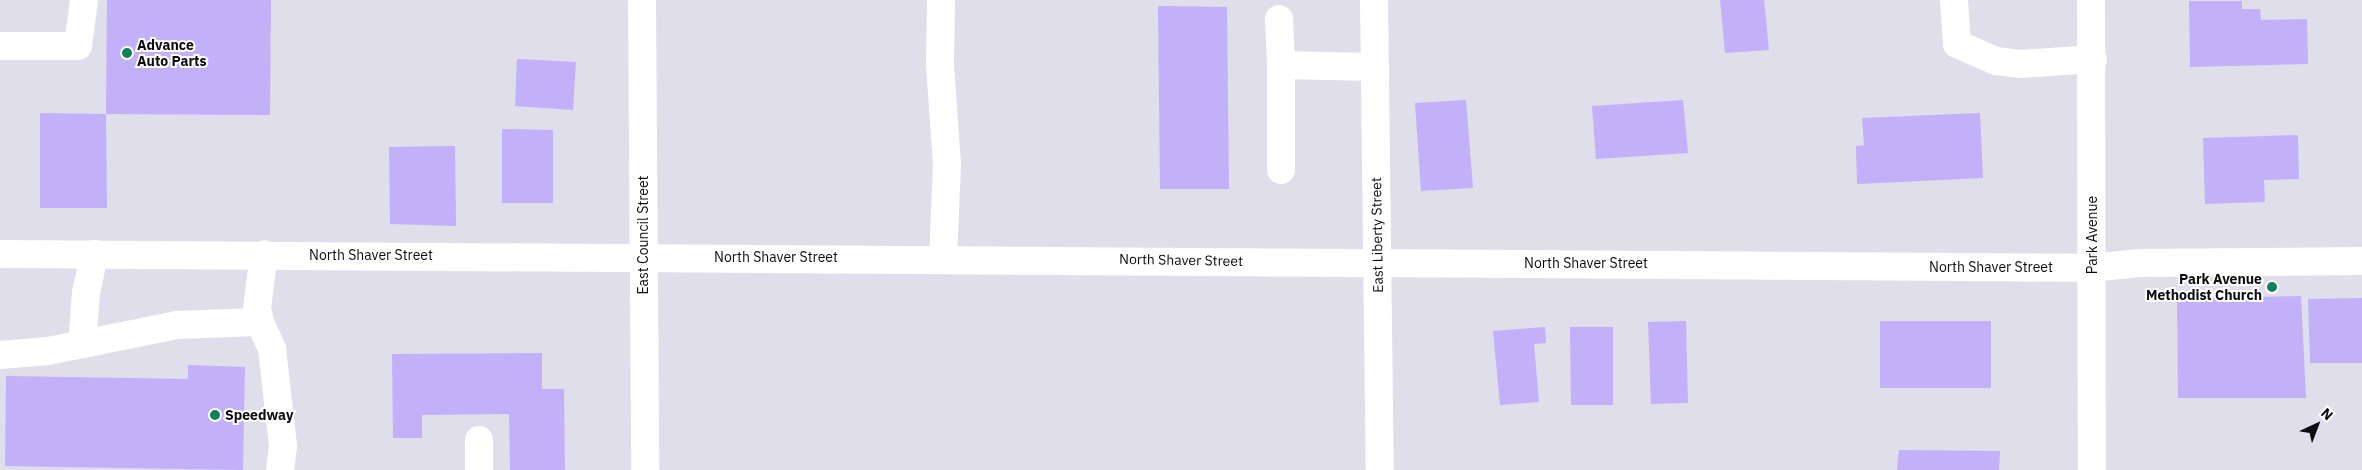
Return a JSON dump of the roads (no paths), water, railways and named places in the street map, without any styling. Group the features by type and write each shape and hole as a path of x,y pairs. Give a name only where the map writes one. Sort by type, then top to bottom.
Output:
{"street":[{"path":"0,46 78,46 84,0"},
{"name":"East Council Street","path":"642,0 645,470"},
{"path":"941,0 940,65 947,164 943,258"},
{"name":"East Liberty Street","path":"1374,0 1380,470"},
{"path":"1954,0 1957,44 1996,61 2020,64 2093,59"},
{"name":"Park Avenue","path":"2091,0 2093,59 2092,470"},
{"path":"1279,19 1281,170"},
{"path":"1281,65 1375,67"},
{"name":"North Shaver Street","path":"0,254 943,258 2092,268 2139,263 2362,261"},
{"path":"82,344 86,293 94,254"},
{"path":"264,254 257,308 260,322 272,349 283,446 280,470"},
{"path":"0,355 48,351 177,325 260,322"},
{"path":"479,440 479,470"}],"place":[{"name":"Advance Auto Parts","path":"127,53"},
{"name":"Park Avenue Methodist Church","path":"2272,287"},
{"name":"Speedway","path":"215,415"}]}
